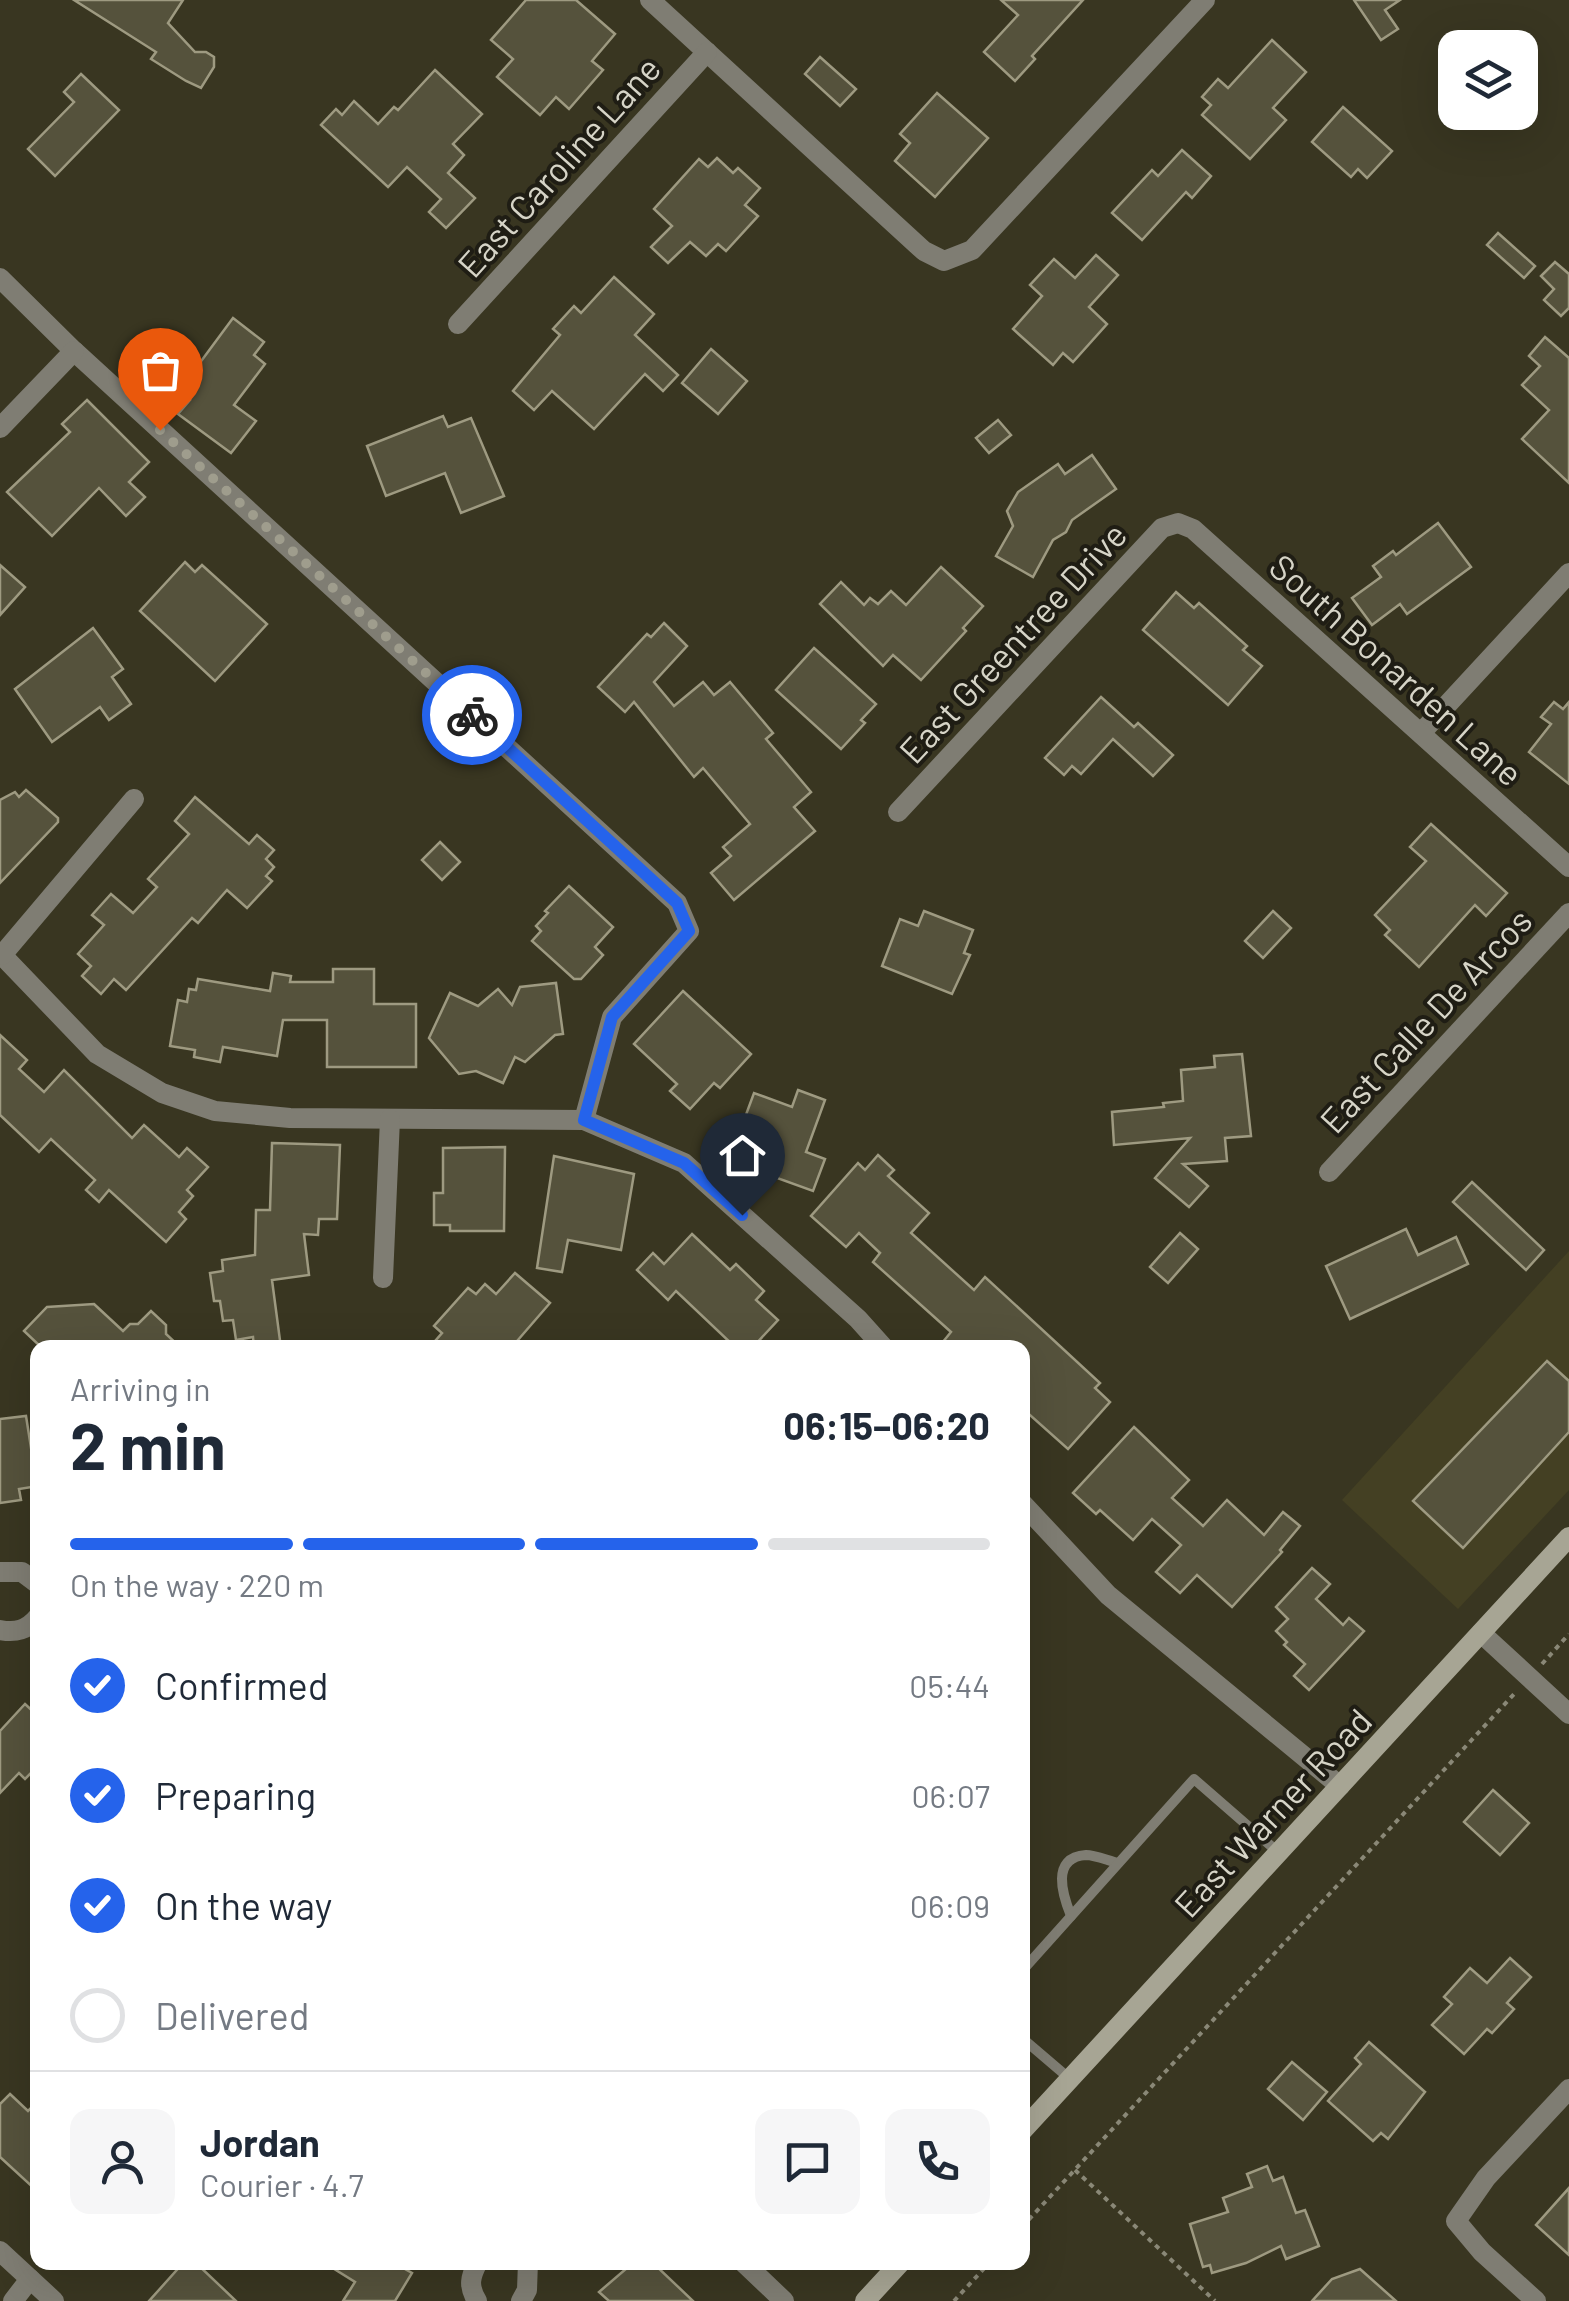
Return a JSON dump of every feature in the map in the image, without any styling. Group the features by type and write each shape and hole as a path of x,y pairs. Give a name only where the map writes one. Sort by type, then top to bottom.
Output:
{"main road":[{"name":"East Warner Road","path":"1030,2122 1569,1537"},
{"path":"866,2301 894,2270"}],"street":[{"path":"650,0 924,251 944,261 972,250 1205,0"},
{"name":"East Caroline Lane","path":"458,324 707,52"},
{"path":"0,278 74,351 677,903 689,931 612,1017 584,1120"},
{"path":"0,428 74,351"},
{"name":"South Bonarden Lane","path":"1178,523 1193,530 1569,867"},
{"name":"East Greentree Drive","path":"898,812 1162,528 1178,523"},
{"path":"1421,733 1569,573"},
{"path":"134,799 1,954 97,1054 162,1093 216,1112 290,1118 584,1120 684,1163 877,1340"},
{"name":"East Calle De Arcos","path":"1329,1172 1569,913"},
{"path":"383,1278 390,1119"},
{"path":"1030,1512 1108,1595 1340,1786"},
{"path":"0,1572 17,1570 30,1576"},
{"path":"0,1630 14,1632 30,1627"},
{"path":"1480,1634 1569,1714"},
{"path":"1536,2301 1482,2252 1456,2221 1486,2178 1569,2089"},
{"path":"0,2251 54,2301"},
{"path":"474,2270 470,2288 477,2301"},
{"path":"522,2301 528,2270"},
{"path":"751,2270 784,2301"},
{"path":"13,2301 30,2279"}],"lane":[{"path":"1030,1961 1194,1779 1278,1853"},
{"path":"1071,1916 1061,1882 1062,1872 1071,1860 1085,1855 1118,1863"},
{"path":"1030,2045 1070,2079"}],"path":[{"path":"1030,2218 1569,1634"},
{"path":"1075,2170 1215,2301"},
{"path":"954,2301 983,2270"}],"shaded area":[{"path":"1569,1251 1569,1490 1458,1609 1342,1500"}],"building":[{"path":"74,0 183,0 168,23 195,52 214,57 214,67 201,88 186,81 151,59 156,52"},
{"path":"526,0 576,0 615,34 592,61 603,70 569,109 556,97 540,115 497,77 513,59 491,40"},
{"path":"1001,0 1083,0 1032,56 1035,59 1015,81 984,52 1018,15"},
{"path":"1354,0 1400,0 1385,10 1398,29 1381,40"},
{"path":"1272,40 1306,72 1273,108 1286,120 1250,159 1202,115 1211,105 1202,97 1218,79 1228,88"},
{"path":"820,57 856,89 840,106 805,74"},
{"path":"435,70 482,114 453,144 464,155 448,173 475,198 446,228 429,212 441,199 407,167 388,187 321,125 336,109 342,115 354,101 378,124 394,107 398,110"},
{"path":"81,74 119,110 55,176 28,149 74,102 64,92"},
{"path":"937,93 988,138 935,197 895,161 910,143 900,134"},
{"path":"1343,107 1392,151 1367,178 1358,169 1351,177 1312,142"},
{"path":"1182,150 1211,176 1192,198 1186,192 1142,240 1112,213 1152,170 1158,176"},
{"path":"717,158 733,173 738,168 760,188 745,205 758,216 726,251 718,244 706,256 690,242 668,263 651,247 672,226 654,209 699,159 708,167"},
{"path":"1498,233 1535,266 1524,278 1487,245"},
{"path":"1096,255 1118,275 1089,307 1107,324 1073,362 1063,353 1053,365 1013,329 1042,296 1030,285 1054,259 1075,278"},
{"path":"1555,262 1569,274 1569,308 1561,316 1544,300 1554,289 1541,276"},
{"path":"614,277 654,314 635,335 678,375 663,391 645,374 594,429 552,391 534,410 513,391 560,335 553,329 574,306 581,313"},
{"path":"233,318 264,342 254,355 265,364 234,405 256,421 231,453 178,414 190,400 136,359 156,332 199,364"},
{"path":"1545,337 1569,358 1569,483 1522,439 1549,410 1522,385 1540,366 1529,356"},
{"path":"711,349 747,381 718,414 682,383"},
{"path":"87,400 149,462 129,482 145,497 126,516 99,488 52,536 7,492 70,432 62,424"},
{"path":"443,416 448,427 471,418 504,496 461,513 445,473 386,496 367,446"},
{"path":"998,420 1011,435 989,453 976,438"},
{"path":"1092,455 1116,489 1072,520 1066,532 1053,540 1033,577 996,556 1013,526 1007,511 1018,492 1058,464 1065,474"},
{"path":"1438,523 1471,567 1407,614 1400,604 1372,625 1352,598 1381,577 1373,566 1393,551 1396,555"},
{"path":"185,562 195,572 202,565 267,624 215,681 140,611"},
{"path":"0,565 25,587 0,615"},
{"path":"941,567 983,606 963,628 966,631 921,680 893,655 883,666 820,604 841,582 864,605 870,598 878,604 891,591 906,605"},
{"path":"1176,592 1194,608 1199,603 1247,646 1243,650 1262,666 1228,705 1143,630"},
{"path":"664,623 687,646 654,682 674,706 703,682 714,695 730,682 773,733 766,739 811,792 794,807 815,831 734,900 711,873 731,856 723,847 750,824 703,768 694,777 634,702 625,712 598,687 647,634 651,637"},
{"path":"93,628 123,669 112,677 131,704 109,720 100,707 52,742 15,689"},
{"path":"814,648 876,704 841,749 776,690"},
{"path":"1101,697 1173,755 1153,776 1113,739 1081,774 1072,766 1064,775 1045,758"},
{"path":"1554,702 1563,709 1569,702 1569,784 1529,752 1551,724 1541,717"},
{"path":"26,790 58,822 0,883 0,800 15,792 19,797"},
{"path":"195,797 249,844 257,835 274,850 266,859 274,867 266,876 272,881 247,908 227,890 198,923 192,918 126,990 114,979 101,994 82,976 91,966 78,954 104,925 92,915 111,894 133,913 157,887 148,879 189,834 175,821"},
{"path":"1431,824 1507,893 1486,916 1475,905 1419,967 1385,935 1390,930 1375,915 1426,861 1410,847"},
{"path":"440,842 460,862 442,880 422,860"},
{"path":"569,886 613,927 595,947 603,955 581,979 574,979 532,941 541,931 536,926 548,913 545,911"},
{"path":"924,911 973,930 964,953 970,955 952,994 882,966 900,919 918,926"},
{"path":"1273,911 1291,928 1263,958 1245,941"},
{"path":"333,969 374,969 374,1004 416,1004 416,1067 327,1067 327,1020 283,1020 277,1056 223,1047 220,1062 194,1057 195,1050 170,1046 178,1000 187,1002 189,989 196,990 198,979 270,991 273,973 291,976 290,982 333,982"},
{"path":"556,983 563,1034 555,1035 525,1062 515,1057 503,1083 476,1071 459,1074 429,1038 450,993 478,1006 498,989 512,1005 520,987"},
{"path":"683,991 751,1054 720,1088 714,1083 690,1109 670,1091 677,1084 634,1044"},
{"path":"0,1035 27,1060 19,1069 44,1092 64,1070 132,1138 144,1125 179,1157 187,1148 208,1167 187,1190 193,1196 179,1212 186,1219 166,1242 109,1190 99,1202 86,1190 95,1180 51,1139 39,1152 0,1115"},
{"path":"1242,1054 1251,1136 1225,1138 1227,1161 1183,1164 1208,1186 1189,1207 1155,1178 1190,1138 1114,1145 1112,1112 1164,1107 1163,1103 1183,1101 1181,1070 1215,1067 1214,1056"},
{"path":"798,1090 825,1100 806,1152 825,1159 813,1191 766,1174 770,1160 734,1147 754,1093 792,1107"},
{"path":"272,1143 340,1145 337,1219 319,1219 318,1235 304,1234 309,1275 272,1280 280,1340 236,1340 233,1320 223,1321 220,1301 214,1301 210,1273 223,1271 222,1260 255,1255 256,1210 270,1210"},
{"path":"505,1147 504,1231 450,1231 450,1225 434,1225 434,1193 443,1193 443,1148"},
{"path":"878,1155 894,1170 888,1176 929,1213 911,1233 974,1290 985,1277 1100,1383 1095,1388 1110,1402 1068,1449 1030,1415 1030,1340 944,1340 951,1332 873,1262 880,1253 859,1233 846,1247 811,1216 858,1163 865,1170"},
{"path":"554,1156 634,1174 621,1250 568,1240 562,1272 537,1268"},
{"path":"1472,1182 1544,1250 1526,1270 1453,1202"},
{"path":"1406,1229 1418,1255 1456,1237 1468,1264 1350,1319 1326,1266"},
{"path":"1180,1233 1198,1249 1168,1283 1150,1267"},
{"path":"692,1234 730,1270 736,1264 764,1291 756,1300 778,1320 759,1340 728,1340 676,1291 668,1300 637,1270 653,1253 664,1264"},
{"path":"515,1273 550,1303 518,1340 436,1340 442,1333 434,1326 468,1288 476,1294 485,1284 496,1294"},
{"path":"94,1304 123,1331 130,1324 138,1324 151,1311 166,1325 166,1334 172,1340 34,1340 24,1331 47,1307"},
{"path":"1547,1361 1569,1381 1569,1432 1463,1548 1413,1501"},
{"path":"26,1416 30,1487 19,1489 21,1500 0,1503 0,1419"},
{"path":"1134,1427 1189,1480 1172,1498 1203,1526 1227,1500 1264,1535 1283,1512 1300,1526 1232,1607 1197,1575 1180,1593 1156,1572 1181,1545 1152,1519 1133,1540 1100,1510 1096,1514 1073,1493"},
{"path":"1312,1568 1330,1584 1316,1599 1343,1625 1349,1618 1364,1631 1309,1690 1294,1676 1305,1664 1284,1645 1287,1642 1276,1631 1288,1619 1276,1607"},
{"path":"25,1704 30,1709 30,1774 25,1779 19,1773 0,1793 0,1731"},
{"path":"1493,1790 1529,1823 1500,1855 1464,1822"},
{"path":"1510,1958 1531,1977 1507,2003 1514,2009 1492,2033 1487,2029 1464,2054 1432,2025 1452,2004 1444,1997 1470,1968 1487,1983"},
{"path":"1369,2042 1425,2092 1388,2139 1381,2133 1373,2141 1328,2101 1361,2064 1355,2058"},
{"path":"1292,2062 1327,2092 1303,2120 1268,2089"},
{"path":"10,2094 30,2109 30,2185 0,2157 0,2104"},
{"path":"1267,2166 1273,2181 1283,2177 1296,2213 1305,2210 1319,2246 1286,2259 1281,2246 1246,2263 1212,2273 1210,2265 1203,2267 1190,2224 1228,2212 1223,2198 1252,2187 1247,2174"},
{"path":"1569,2188 1569,2255 1536,2225"},
{"path":"1360,2269 1396,2301 1312,2301 1332,2279"},
{"path":"177,2270 203,2270 236,2301 149,2301"},
{"path":"336,2270 412,2273 395,2301 343,2301 355,2282"},
{"path":"625,2270 660,2270 693,2301 609,2301 599,2292"}],"way so far":[{"path":"160,430 472,715"}],"route":[{"path":"472,715 677,903 689,931 612,1017 584,1120 684,1163 742,1215"}]}
